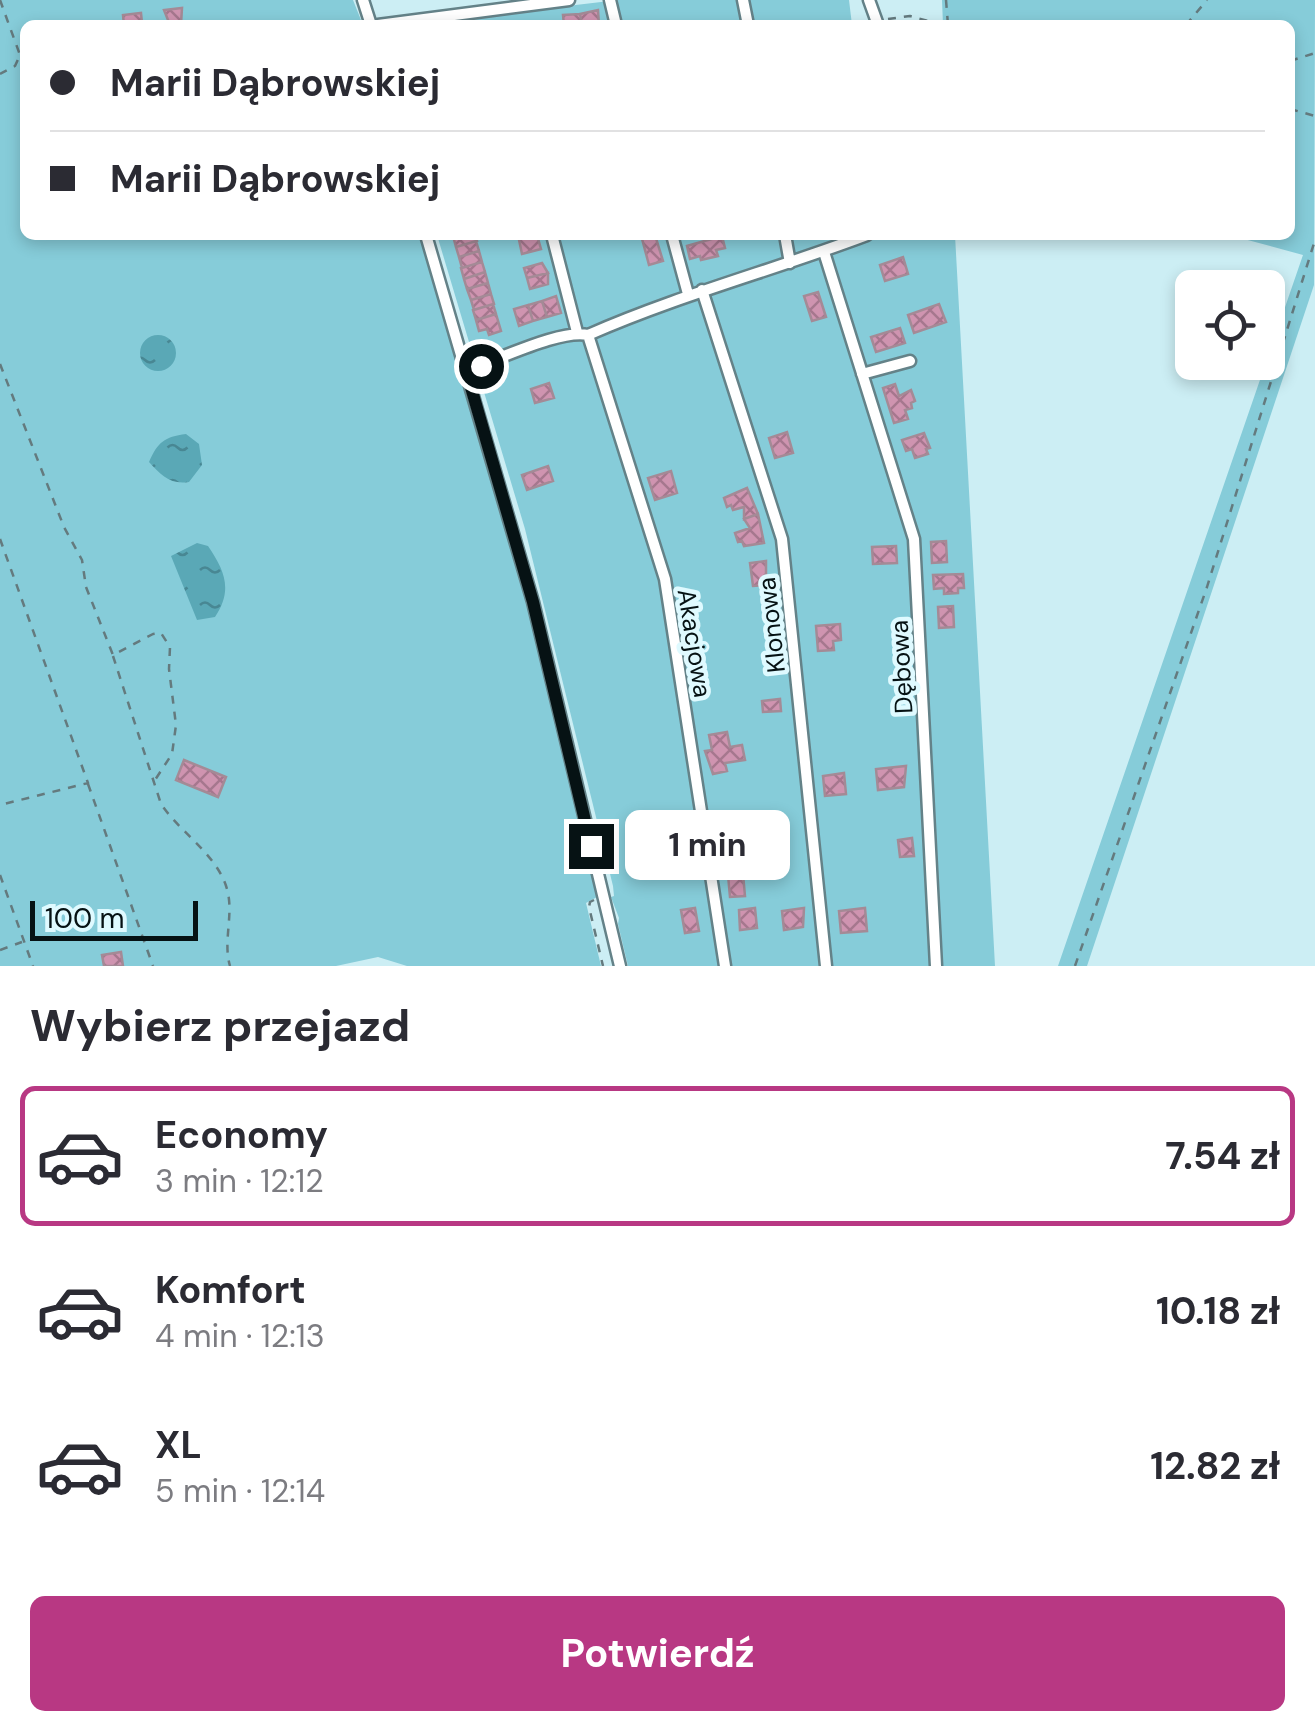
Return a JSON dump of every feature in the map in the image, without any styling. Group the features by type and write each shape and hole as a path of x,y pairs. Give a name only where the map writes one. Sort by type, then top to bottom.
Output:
{"street":[{"path":"413,20 569,0"},
{"path":"427,240 533,602 620,966"},
{"name":"Akacjowa","path":"554,240 665,579 725,966"},
{"path":"673,240 688,294"},
{"path":"786,240 790,264"},
{"path":"466,370 854,240"},
{"name":"Dębowa","path":"824,252 914,539 936,966"},
{"name":"Klonowa","path":"702,290 782,539 826,966"},
{"path":"862,374 910,361"}],"path":[{"path":"0,0 20,55 15,66 0,74"},
{"path":"1190,20 1207,0"},
{"path":"891,20 910,16 926,20"},
{"path":"1075,966 1206,587 1315,240"},
{"path":"0,364 64,526 76,546 86,587 113,655 160,804 221,872 228,894 230,966"},
{"path":"0,538 154,966"},
{"path":"113,655 153,634 161,633 170,647 174,742 172,754 153,782"},
{"path":"0,805 88,782"},
{"path":"0,876 32,966"},
{"path":"598,899 589,905 603,966"},
{"path":"0,950 24,941"}],"shaded area":[{"path":"0,0 353,0 361,20 20,20 20,240 421,240 522,581 597,897 586,903 601,966 407,966 378,957 336,966 0,966"},
{"path":"618,0 849,0 851,20 449,20"},
{"path":"942,0 1315,0 1314,285 1285,372 1285,307 1303,255 1248,240 1295,240 1295,20 943,20"},
{"path":"438,240 955,240 995,966 628,966 611,897 613,886 525,529"},
{"path":"1260,380 1282,380 1087,966 1058,966"}],"water":[{"path":"158,335 170,341 176,353 170,365 158,371 146,365 140,353 146,341"},
{"path":"186,434 199,444 202,465 189,482 176,482 149,462 163,442"},
{"path":"197,543 208,546 214,555 225,589 215,617 197,620 171,556"}],"building":[{"path":"182,8 181,20 168,20 164,10"},
{"path":"598,10 599,20 581,20 580,14"},
{"path":"141,13 142,20 124,20 123,15"},
{"path":"580,14 581,20 564,20 563,15"},
{"path":"454,240 477,241 456,247"},
{"path":"519,240 538,240 541,249 522,254"},
{"path":"642,240 657,240 663,261 649,265"},
{"path":"723,240 725,248 716,250 718,256 701,260 700,256 690,259 687,246"},
{"path":"476,241 479,251 459,257 456,247"},
{"path":"479,251 482,262 462,268 459,257"},
{"path":"903,257 908,274 885,281 880,265"},
{"path":"482,262 485,272 464,279 461,268"},
{"path":"542,263 548,273 527,278 524,268"},
{"path":"485,272 488,283 467,289 464,279"},
{"path":"548,273 548,284 530,289 527,278"},
{"path":"488,283 491,294 471,300 467,289"},
{"path":"818,292 826,317 812,321 804,296"},
{"path":"491,294 494,304 474,310 471,300"},
{"path":"556,296 561,313 547,317 542,301"},
{"path":"542,301 547,317 533,321 528,305"},
{"path":"493,304 496,314 476,320 473,310"},
{"path":"939,304 946,322 914,333 908,315"},
{"path":"528,305 533,321 519,326 514,309"},
{"path":"496,314 501,331 489,335 487,329 479,331 476,320"},
{"path":"900,328 905,343 876,352 871,337"},
{"path":"549,383 554,398 535,403 531,389"},
{"path":"895,384 899,396 911,390 915,401 912,408 905,410 908,419 894,423 883,388"},
{"path":"787,432 793,453 775,458 769,438"},
{"path":"924,433 930,448 926,449 928,454 915,458 912,449 906,451 902,440"},
{"path":"548,466 553,481 527,490 522,475"},
{"path":"671,471 677,493 655,500 648,478"},
{"path":"747,488 758,514 744,519 744,507 733,510 724,498"},
{"path":"758,514 764,543 744,546 735,533 750,528 744,519"},
{"path":"946,541 947,562 932,563 931,542"},
{"path":"896,546 897,563 873,564 872,547"},
{"path":"766,561 766,585 753,586 750,563"},
{"path":"963,574 964,588 958,588 958,593 944,594 944,588 934,589 933,575"},
{"path":"953,606 954,627 939,628 938,607"},
{"path":"840,624 841,640 833,641 834,650 818,651 816,626"},
{"path":"780,699 781,711 763,712 762,701"},
{"path":"727,732 730,747 742,745 745,760 725,763 727,771 713,774 705,751 712,750 709,735"},
{"path":"184,760 226,777 218,797 176,780"},
{"path":"906,766 904,787 878,790 876,769"},
{"path":"844,773 846,794 825,796 823,776"},
{"path":"912,838 914,856 900,857 898,840"},
{"path":"743,874 745,896 730,897 728,875"},
{"path":"695,908 699,931 685,933 681,910"},
{"path":"755,908 757,928 740,930 739,910"},
{"path":"804,908 803,927 784,930 782,911"},
{"path":"865,908 867,931 841,933 839,911"},
{"path":"121,952 123,966 104,966 102,955"}],"route":[{"path":"481,366 466,370 533,602 591,846"}]}
